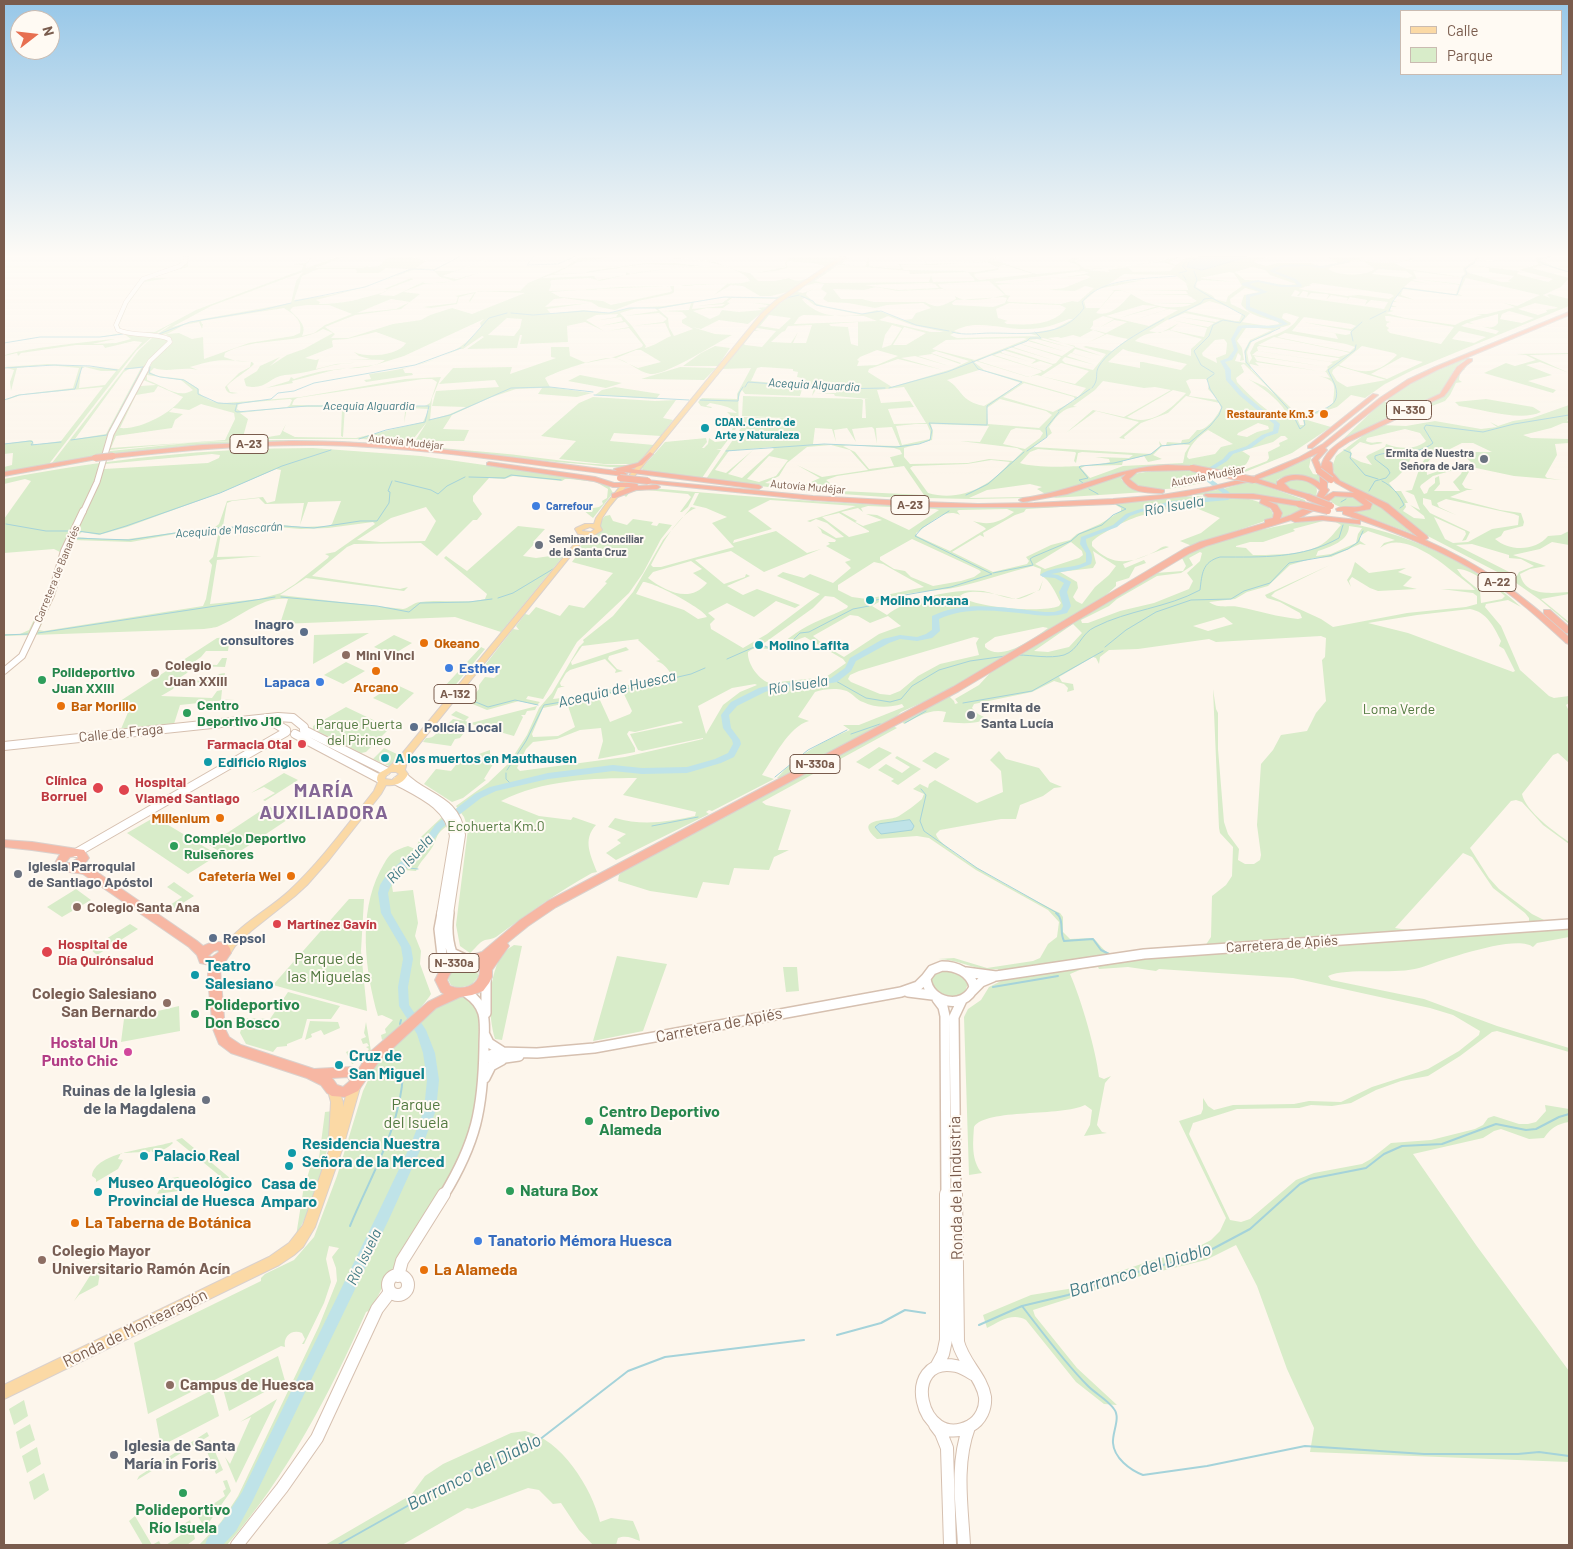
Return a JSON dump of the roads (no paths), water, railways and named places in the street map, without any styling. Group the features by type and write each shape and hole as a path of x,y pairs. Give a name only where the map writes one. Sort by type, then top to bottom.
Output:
{"highway":[{"name":"Autovía Mudéjar","path":"1223,484 1285,460 1312,446 1368,401 1391,385 1418,371 1525,329"},
{"name":"Autovía Mudéjar","path":"650,482 830,500 965,506 1120,502 1201,490 1260,476 1296,462 1321,448 1378,402 1412,380 1531,329"},
{"name":"N-330","path":"1315,505 1324,490 1324,469 1327,458 1334,449 1357,435 1442,395 1450,385 1456,370 1469,360 1533,329"},
{"path":"1341,414 1351,412 1363,402 1368,401"},
{"path":"1343,432 1344,434 1335,443 1316,457 1314,463 1319,471 1331,480 1390,510"},
{"path":"1357,435 1333,455 1329,462 1330,473 1340,483 1377,501 1419,534 1445,550"},
{"name":"Autovía Mudéjar","path":"4,476 113,457 284,447 359,448 461,457 623,478"},
{"path":"611,468 637,466 650,454"},
{"path":"461,457 611,468 818,495"},
{"path":"461,457 513,468 591,479 610,484 615,488 616,495 650,482"},
{"path":"1162,468 1134,472 1127,475 1125,480 1132,486 1147,491 1201,490 1299,504 1333,508 1360,510 1366,508 1368,504 1358,496 1338,493 1328,495 1319,504 1315,505 1299,514 1269,525"},
{"path":"978,502 1051,496 1124,472 1162,468 1192,468 1223,472 1288,491 1438,550 1471,568 1545,619"},
{"path":"1288,491 1281,486 1280,482 1293,477 1314,481 1324,490"},
{"path":"610,484 623,478 650,482"},
{"path":"1254,480 1307,498"},
{"name":"Autovía Mudéjar","path":"650,482 897,500 978,502 1120,497 1201,490"},
{"path":"1240,495 1265,502 1278,511 1276,519 1256,528"},
{"path":"1333,508 1445,550"},
{"path":"1256,528 1301,519 1329,518 1363,523 1395,532"},
{"name":"N-330a","path":"429,1008 438,995 442,976 454,964 486,954 538,912 956,689 1187,551 1256,528"},
{"name":"A-22","path":"1445,550 1496,576 1531,600 1569,631"},
{"name":"A-22","path":"1445,550 1500,583 1569,641"},
{"path":"4,844 32,846 79,856"},
{"path":"49,850 60,860 60,866 87,871 193,944 214,955"},
{"path":"60,860 79,856"},
{"path":"70,868 79,856"},
{"path":"79,856 87,871"},
{"name":"N-330a","path":"332,1088 332,1080 374,1057 429,1008 444,998 479,987 498,952 517,933 578,890"},
{"name":"N-330a","path":"214,955 219,1028 227,1044 312,1074 332,1088"},
{"name":"N-330a","path":"469,960 481,964 486,973"},
{"name":"N-330a","path":"442,976 445,989 463,993"},
{"name":"N-330a","path":"356,1082 374,1057"},
{"path":"332,1088 345,1092 356,1082 353,1074 342,1073"},
{"name":"N-330a","path":"312,1074 342,1073"}],"main road":[{"name":"A-132","path":"378,792 385,775 404,757 580,538 598,531 596,526 599,518 616,495 623,478 636,471 750,329"},
{"name":"A-132","path":"580,538 578,529 599,518"},
{"path":"585,526 596,526"},
{"name":"A-132","path":"214,955 267,915 302,883 378,792 399,778 404,757"},
{"path":"385,775 399,778"},
{"path":"385,775 399,778"},
{"name":"Ronda de Montearagón","path":"328,1168 337,1147 356,1082"},
{"name":"Ronda de Montearagón","path":"4,1392 288,1252 299,1242 307,1231 334,1147 337,1102 332,1088"}],"street":[{"name":"Carretera de Banariés","path":"4,671 22,656 51,595 70,537 97,482 112,434 150,360 170,342 167,338 160,335 131,334 119,329"},
{"name":"Calle de Fraga","path":"4,746 266,718 293,718 303,728 385,775"},
{"path":"266,718 289,732 385,775"},
{"path":"79,856 98,847 289,732 303,728"},
{"path":"399,778 444,807 452,822 457,839 447,932 452,952 469,960"},
{"path":"442,976 445,960 440,944 439,929 457,839"},
{"name":"Carretera de Apiés","path":"966,972 979,976 996,976 1144,954 1569,924"},
{"path":"942,966 955,966 966,972 973,983 972,991 962,1000 949,1002 934,996 928,990 926,978 932,970 942,966"},
{"path":"237,1545 282,1488 317,1438 336,1402 380,1302 390,1292 398,1294 408,1287 408,1281 405,1277 398,1276 402,1261 464,1160 476,1126 484,1082 486,973"},
{"name":"Carretera de Apiés","path":"972,991 981,982 996,976"},
{"name":"Carretera de Apiés","path":"505,1055 594,1048 901,992 917,987 926,978"},
{"name":"Carretera de Apiés","path":"901,992 934,996"},
{"path":"463,993 481,1003 484,1030 489,1043 505,1055"},
{"name":"Ronda de la Industria","path":"934,996 943,1007 945,1016 946,1340 943,1354 936,1367 925,1376 921,1385 920,1395 922,1405 941,1434 947,1448 950,1545"},
{"name":"Ronda de la Industria","path":"962,1000 954,1017 958,1342 963,1362 982,1387 985,1402 977,1421 969,1427 964,1438 961,1456 964,1545"},
{"path":"484,1056 492,1059 505,1055"},
{"path":"484,1082 491,1066 505,1055"},
{"path":"936,1367 945,1364 955,1364 973,1374"},
{"path":"931,1419 938,1425 954,1430 969,1427"}],"water":[{"path":"910,820 914,826 912,830 881,834 875,827 879,824"}],"waterway":[{"path":"159,334 171,329"},
{"path":"464,346 479,329"},
{"path":"940,329 949,331"},
{"path":"1036,332 1056,329"},
{"name":"Acequia de Huesca","path":"1092,388 1096,382 1099,366 1104,359 1111,352 1145,329"},
{"path":"1211,329 1209,336 1194,351 1201,365 1214,373"},
{"name":"Río Isuela","path":"213,1545 230,1525 247,1497 384,1215 417,1144 430,1110 433,1080 429,1053 422,1033 404,1006 403,987 408,959 406,947 386,913 383,893 390,876 426,844 439,826 478,796 493,789 548,776 613,768 642,771 687,770 718,761 731,755 737,744 727,728 725,715 734,704 762,690 781,685 820,683 834,680 848,669 853,660 886,641 900,637 917,639 929,636 936,631 935,618 956,610 979,608 1040,614 1064,611 1067,606 1063,592 1068,582 1056,576 1043,575 1048,572 1084,566 1089,563 1089,553 1083,544 1083,538 1115,526 1128,515 1139,511 1172,503 1228,498 1227,493 1205,478 1209,470 1225,460 1231,453 1249,447 1264,436 1276,432 1277,424 1241,394 1228,379 1228,370 1222,361 1230,359 1236,350 1233,339 1239,329"},
{"path":"1277,329 1250,342 1245,352 1246,362 1292,413 1300,429 1305,425 1304,420 1309,416 1332,405 1337,394 1328,370 1355,350 1356,345"},
{"path":"1353,341 1351,332 1354,329"},
{"path":"952,332 967,334 1036,332"},
{"name":"Acequia Alguardia","path":"973,362 1027,341 1030,338 1041,338 1036,332"},
{"path":"4,343 40,337 100,337 123,334"},
{"path":"150,367 149,373 160,377 184,380 198,389 198,394 218,403 235,404 271,399 278,393 294,391 314,383 415,365 461,348"},
{"path":"726,451 824,444 896,447 919,444 930,440 932,430 929,423 987,425 987,406 1022,382 978,369 973,362"},
{"name":"Acequia Alguardia","path":"889,388 947,372 973,362"},
{"path":"4,368 55,365 90,366 117,370"},
{"path":"4,400 19,395 75,389 82,367"},
{"name":"Acequia Alguardia","path":"71,440 107,435 143,367 125,369"},
{"path":"1083,483 1079,480 1088,478 1079,467 1081,466 1114,463 1151,454 1161,446 1189,443 1210,426 1219,415 1222,407 1210,389 1207,379 1214,374"},
{"name":"Acequia Alguardia","path":"745,387 748,382 838,389 885,388"},
{"name":"Acequia Alguardia","path":"429,420 450,415 511,388 550,387 593,392"},
{"name":"Acequia Alguardia","path":"700,400 738,401 739,393 743,387"},
{"name":"Acequia de Huesca","path":"1058,411 1090,389"},
{"name":"Acequia Alguardia","path":"594,395 689,400"},
{"name":"Acequia Alguardia","path":"237,404 235,411 237,412 307,406 429,406 425,422 386,430 359,439"},
{"name":"Acequia de Huesca","path":"1027,451 1047,437 1046,428 1059,412"},
{"path":"1369,491 1375,481 1386,478 1390,473 1388,469 1375,459 1375,456 1420,450 1433,443 1424,428 1426,425 1483,432 1514,424 1569,415"},
{"name":"Acequia Alguardia","path":"4,444 30,441 33,442 31,445 61,442"},
{"name":"Acequia Alguardia","path":"75,535 77,531 100,534 126,526 220,493 282,466 331,450"},
{"path":"1344,450 1351,453 1350,458 1365,475 1378,479"},
{"name":"Acequia de Huesca","path":"966,495 988,484 1024,452"},
{"name":"Acequia de Mascarán","path":"469,477 505,478 511,475 561,480"},
{"name":"Acequia de Mascarán","path":"395,481 431,490 438,494 447,486 465,477"},
{"name":"Acequia de Mascarán","path":"74,538 129,540 201,529 269,525 314,528 360,521 377,521 389,503 390,492 388,491 392,481"},
{"path":"1382,481 1400,497 1404,505 1400,508"},
{"path":"1089,489 1098,494"},
{"path":"1341,502 1346,499"},
{"path":"993,573 1033,565 1030,559 1033,557 1071,541 1079,534 1102,525 1113,515 1126,509 1116,504"},
{"name":"Acequia de Huesca","path":"727,659 752,648 762,646 772,648 790,643 800,633 809,632 853,609 869,606 876,600 951,587 992,574 915,536 922,528 949,511"},
{"name":"Acequia Alguardia","path":"6,524 46,531 68,531"},
{"path":"1018,655 1047,657 1064,655 1069,653 1086,633 1095,627 1108,621 1174,601 1200,590 1204,569 1214,559 1220,557 1281,555 1311,550 1339,538 1343,525"},
{"path":"1105,647 1126,630 1156,612 1191,600 1231,599 1244,591 1270,583 1289,563 1329,556 1348,549 1358,542 1363,531"},
{"name":"Acequia de Mascarán","path":"498,598 513,593 553,569"},
{"name":"Acequia de Mascarán","path":"38,633 275,597"},
{"name":"Acequia de Mascarán","path":"281,597 377,606 409,612 420,603 469,602 492,599"},
{"name":"Acequia de Mascarán","path":"4,635 28,634"},
{"path":"963,703 1032,691 1103,651"},
{"path":"834,680 866,698 890,702 901,699 912,686 939,670 970,661 1006,656"},
{"name":"Acequia de Huesca","path":"507,770 526,741 544,705 591,697 691,674 705,668"},
{"name":"Acequia de Huesca","path":"461,696 488,707 515,700 538,705"},
{"path":"905,723 926,711"},
{"path":"851,734 880,724"},
{"path":"775,777 808,750 847,730"},
{"name":"Acequia de Huesca","path":"506,773 506,779 512,785"},
{"path":"921,789 926,795 920,821 924,831 977,868 1059,914"},
{"path":"652,826 698,817"},
{"path":"400,867 418,869"},
{"path":"1056,913 1060,919 1064,941 1093,939 1101,950 1111,955"},
{"path":"993,987 1058,976"},
{"path":"400,1024 401,1020"},
{"path":"350,1226 391,1132 397,1113 403,1073"},
{"name":"Barranco del Diablo","path":"1022,1306 1068,1295 1112,1279 1203,1254 1250,1229 1300,1184 1310,1179 1366,1168 1384,1154 1402,1146 1442,1144 1496,1124 1526,1130 1536,1129 1569,1114"},
{"name":"Barranco del Diablo","path":"979,1325 1022,1306"},
{"path":"1022,1306 1071,1367 1088,1386 1114,1409 1117,1417 1113,1439 1116,1454 1128,1467 1143,1475 1207,1466 1305,1446 1424,1454 1518,1454 1539,1452 1569,1456"},
{"name":"Barranco del Diablo","path":"837,1335 881,1323 905,1310 925,1313"},
{"name":"Barranco del Diablo","path":"338,1545 466,1473 539,1440 628,1371 665,1357 804,1340"}],"place":[{"name":"Restaurante Km.3","path":"1324,414"},
{"name":"CDAN. Centro de Arte y Naturaleza","path":"705,428"},
{"name":"Ermita de Nuestra Señora de Jara","path":"1484,459"},
{"name":"Carrefour","path":"536,506"},
{"name":"Seminario Conciliar de la Santa Cruz","path":"539,545"},
{"name":"Molino Morana","path":"870,600"},
{"name":"Inagro consultores","path":"304,632"},
{"name":"Okeano","path":"424,643"},
{"name":"Molino Lafita","path":"759,645"},
{"name":"Mini Vinci","path":"346,655"},
{"name":"Esther","path":"449,668"},
{"name":"Arcano","path":"376,671"},
{"name":"Colegio Juan XXIII","path":"155,673"},
{"name":"Polideportivo Juan XXIII","path":"42,680"},
{"name":"Lapaca","path":"320,682"},
{"name":"Bar Morillo","path":"61,706"},
{"name":"Centro Deportivo J10","path":"187,713"},
{"name":"Ermita de Santa Lucía","path":"971,715"},
{"name":"Policía Local","path":"414,727"},
{"name":"Farmacia Otal","path":"302,744"},
{"name":"A los muertos en Mauthausen","path":"385,758"},
{"name":"Edificio Riglos","path":"208,762"},
{"name":"Clínica Borruel","path":"98,788"},
{"name":"Hospital Viamed Santiago","path":"124,790"},
{"name":"Millenium","path":"220,818"},
{"name":"Complejo Deportivo Ruiseñores","path":"174,846"},
{"name":"Iglesia Parroquial de Santiago Apóstol","path":"18,874"},
{"name":"Cafetería Wei","path":"291,876"},
{"name":"Colegio Santa Ana","path":"77,907"},
{"name":"Martínez Gavín","path":"277,924"},
{"name":"Repsol","path":"213,938"},
{"name":"Hospital de Día Quirónsalud","path":"47,952"},
{"name":"Teatro Salesiano","path":"195,975"},
{"name":"Colegio Salesiano San Bernardo","path":"167,1003"},
{"name":"Polideportivo Don Bosco","path":"195,1014"},
{"name":"Hostal Un Punto Chic","path":"128,1052"},
{"name":"Cruz de San Miguel","path":"339,1065"},
{"name":"Ruinas de la Iglesia de la Magdalena","path":"206,1100"},
{"name":"Centro Deportivo Alameda","path":"589,1121"},
{"name":"Residencia Nuestra Señora de la Merced","path":"292,1153"},
{"name":"Palacio Real","path":"144,1156"},
{"name":"Casa de Amparo","path":"289,1166"},
{"name":"Natura Box","path":"510,1191"},
{"name":"Museo Arqueológico Provincial de Huesca","path":"98,1192"},
{"name":"La Taberna de Botánica","path":"75,1223"},
{"name":"Tanatorio Mémora Huesca","path":"478,1241"},
{"name":"Colegio Mayor Universitario Ramón Acín","path":"42,1260"},
{"name":"La Alameda","path":"424,1270"},
{"name":"Campus de Huesca","path":"170,1385"},
{"name":"Iglesia de Santa María in Foris","path":"114,1455"},
{"name":"Polideportivo Río Isuela","path":"183,1493"}],"district":[{"name":"MARÍA AUXILIADORA","path":"324,802"}],"park label":[{"name":"Loma Verde","path":"1399,709"},
{"name":"Parque Puerta del Pirineo","path":"359,732"},
{"name":"Ecohuerta Km.0","path":"496,826"},
{"name":"Parque de las Miguelas","path":"329,968"},
{"name":"Parque del Isuela","path":"416,1114"}]}
